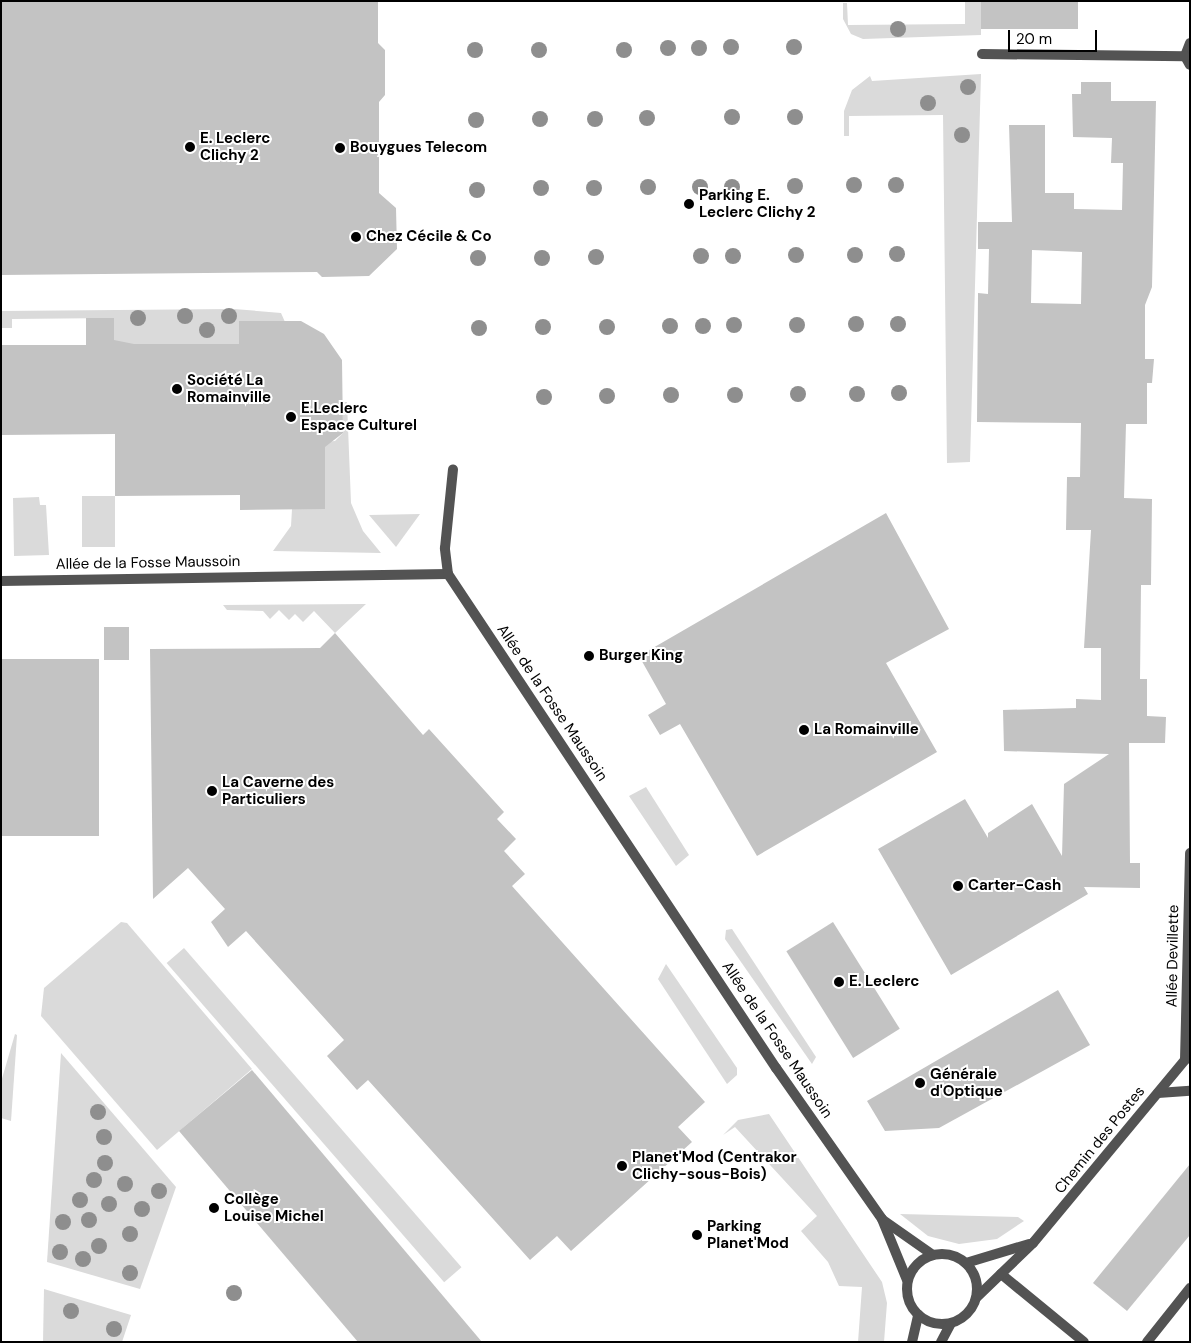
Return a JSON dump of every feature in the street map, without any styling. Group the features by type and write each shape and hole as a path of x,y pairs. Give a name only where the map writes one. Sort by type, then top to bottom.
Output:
{"street":[{"path":"982,54 1187,60 1190,43"},
{"path":"448,574 445,548 453,469"},
{"name":"Allée de la Fosse Maussoin","path":"1,581 448,574 882,1219 908,1280"},
{"name":"Allée Devillette","path":"1187,1058 1190,853"},
{"name":"Chemin des Postes","path":"976,1298 1033,1243 1187,1058"},
{"path":"1158,1092 1190,1091"},
{"name":"Allée de la Fosse Maussoin","path":"882,1219 933,1255"},
{"path":"966,1263 1033,1243"},
{"path":"933,1255 956,1256 966,1263 976,1279 976,1298 962,1318 952,1323 934,1324 918,1315 908,1299 908,1280 917,1264 933,1255"},
{"path":"1001,1274 1084,1342"},
{"path":"1147,1342 1190,1288"},
{"path":"912,1342 918,1315"},
{"path":"941,1342 952,1323"}],"shaded area":[{"path":"965,1 981,1 981,35 863,39 851,34 843,19 843,3 847,3 848,25 965,24"},
{"path":"981,74 970,462 947,463 943,115 849,116 849,136 844,136 844,111 852,90 870,76 872,81"},
{"path":"234,309 281,313 285,322 239,344 114,345 114,318 12,319 12,328 1,328 1,311"},
{"path":"342,402 347,402 351,503 363,531 381,553 273,551 291,526 292,509 325,509 325,442 335,441 343,433"},
{"path":"82,496 115,496 115,547 82,547"},
{"path":"39,497 40,505 46,505 49,555 14,556 13,498"},
{"path":"420,514 396,547 369,515"},
{"path":"366,604 335,633 314,611 303,622 295,614 289,620 279,610 270,619 263,611 227,610 223,605"},
{"path":"646,787 689,855 676,866 629,796"},
{"path":"121,922 127,923 252,1069 157,1150 41,1016 44,988"},
{"path":"732,929 816,1057 812,1064 725,939 726,930"},
{"path":"184,948 462,1267 444,1282 167,963"},
{"path":"666,964 737,1068 737,1075 727,1084 658,979"},
{"path":"15,1034 17,1035 11,1121 1,1118 1,1082"},
{"path":"61,1053 176,1187 140,1289 47,1262"},
{"path":"769,1114 882,1282 887,1303 884,1342 858,1342 862,1287 839,1286 828,1262 801,1231 817,1216 735,1127 723,1135 738,1120"},
{"path":"900,1214 1018,1217 1024,1221 997,1239 959,1244 928,1236"},
{"path":"44,1289 131,1315 122,1342 43,1342"}],"building":[{"name":"E. Leclerc Clichy 2","path":"1,1 378,1 378,43 385,50 385,95 379,102 379,193 396,208 397,249 369,276 322,277 317,272 1,275"},
{"path":"981,1 1078,1 1078,29 981,29"},
{"path":"1081,82 1111,82 1111,101 1156,101 1152,287 1145,305 1145,359 1154,359 1152,383 1147,383 1147,424 1126,424 1124,498 1152,499 1151,585 1141,585 1140,679 1147,679 1147,716 1166,717 1165,743 1129,743 1130,863 1140,863 1140,888 1084,887 1088,894 951,975 878,849 965,799 988,838 988,833 1032,804 1062,856 1064,784 1109,754 1004,751 1003,710 1076,708 1076,699 1101,700 1101,648 1084,648 1091,530 1066,530 1067,477 1080,477 1081,423 977,422 978,293 988,294 989,249 978,249 978,222 1012,222 1009,125 1045,125 1045,193 1074,193 1074,209 1122,210 1123,163 1111,163 1112,138 1073,137 1072,94 1081,94","holes":["1032,250 1082,252 1081,304 1031,303"]},
{"path":"86,318 114,318 114,340 134,344 239,344 239,321 301,321 324,334 342,360 343,433 325,447 325,509 240,510 240,495 115,496 115,434 1,435 1,345 86,345"},
{"name":"La Romainville","path":"886,513 949,629 886,663 937,752 757,856 680,724 660,735 648,715 666,704 639,656"},
{"path":"104,627 129,627 129,660 104,660"},
{"path":"335,633 423,735 429,729 504,812 497,819 516,839 504,851 525,874 512,886 705,1102 678,1127 692,1142 571,1251 557,1236 530,1260 368,1080 357,1090 327,1056 344,1040 246,931 228,947 211,922 225,909 188,868 153,899 150,649 320,648"},
{"path":"1,659 99,659 99,836 1,836"},
{"path":"833,922 900,1029 853,1058 786,951"},
{"path":"1058,990 1090,1045 939,1128 885,1131 867,1101"},
{"path":"252,1070 482,1342 358,1342 179,1131"},
{"path":"1190,1164 1190,1235 1127,1311 1093,1283"}],"place":[{"name":"E. Leclerc Clichy 2","path":"190,147"},
{"name":"Bouygues Telecom","path":"340,148"},
{"name":"Parking E. Leclerc Clichy 2","path":"689,204"},
{"name":"Chez Cécile & Co","path":"356,237"},
{"name":"Société La Romainville","path":"177,389"},
{"name":"E.Leclerc Espace Culturel","path":"291,417"},
{"name":"Burger King","path":"589,656"},
{"name":"La Romainville","path":"804,730"},
{"name":"La Caverne des Particuliers","path":"212,791"},
{"name":"Carter-Cash","path":"958,886"},
{"name":"E. Leclerc","path":"839,982"},
{"name":"Générale d'Optique","path":"920,1083"},
{"name":"Planet'Mod (Centrakor Clichy-sous-Bois)","path":"622,1166"},
{"name":"Collège Louise Michel","path":"214,1208"},
{"name":"Parking Planet'Mod","path":"697,1235"}]}
